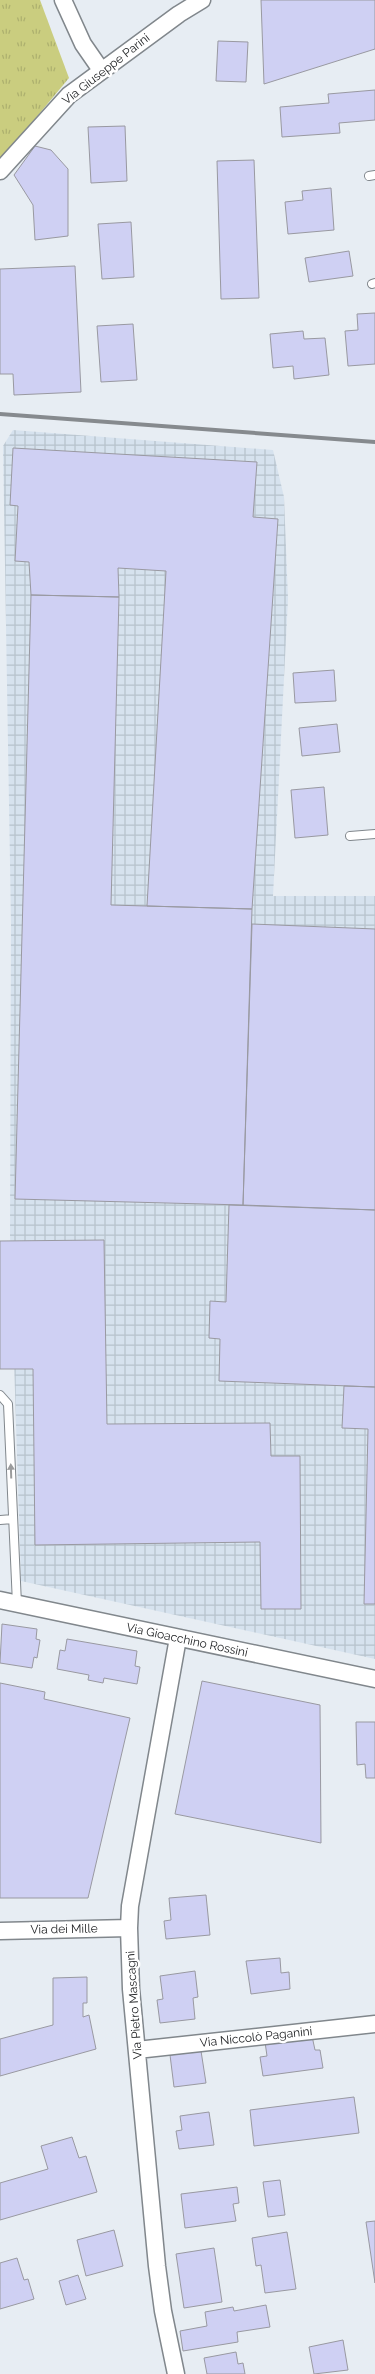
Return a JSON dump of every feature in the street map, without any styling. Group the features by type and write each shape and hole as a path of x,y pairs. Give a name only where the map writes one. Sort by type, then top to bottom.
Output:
{"street":[{"path":"63,0 83,44 101,70"},
{"name":"Via Giuseppe Parini","path":"0,171 69,95 179,14 202,0"},
{"name":"Via Gioacchino Rossini","path":"0,1600 375,1679"},
{"name":"Via Pietro Mascagni","path":"176,2374 163,2311 157,2266 131,1989 129,1928 130,1906 178,1638"},
{"name":"Via dei Mille","path":"0,1931 129,1928"},
{"name":"Via Niccolò Paganini","path":"137,2050 375,2024"}],"lane":[{"path":"350,836 375,834"},
{"path":"0,1395 8,1404 17,1604"},
{"path":"0,1520 13,1519"}],"shaded area":[{"path":"13,430 273,450 284,497 288,599 273,896 375,896 375,1659 21,1581 10,1235 11,923 3,446"}],"green space":[{"path":"0,0 40,0 69,78 0,161"}],"building":[{"path":"261,0 375,0 375,49 264,84"},
{"path":"218,41 248,42 246,82 216,81"},
{"path":"375,90 375,120 339,123 340,133 282,137 280,107 329,103 328,94"},
{"path":"125,126 127,181 91,183 88,127"},
{"path":"35,146 51,150 68,169 68,236 35,240 33,205 14,175"},
{"path":"254,160 259,298 221,299 217,161"},
{"path":"331,188 334,230 288,234 285,202 303,200 302,191"},
{"path":"131,222 134,277 102,279 98,224"},
{"path":"349,251 353,276 309,282 305,258"},
{"path":"75,266 81,392 14,395 13,374 0,374 0,269"},
{"path":"375,313 375,364 348,366 345,331 358,330 357,314"},
{"path":"133,324 137,380 101,382 97,326"},
{"path":"303,331 304,339 325,338 329,375 294,379 293,366 273,368 270,334"},
{"path":"13,448 257,462 253,517 278,519 252,909 147,906 166,571 118,568 119,597 31,595 29,562 15,561 18,506 10,505"},
{"path":"31,595 119,597 111,905 252,909 243,1205 15,1199"},
{"path":"334,670 336,701 295,703 293,673"},
{"path":"337,724 340,752 302,756 299,728"},
{"path":"324,787 328,835 295,838 291,790"},
{"path":"252,924 375,929 375,1210 243,1205"},
{"path":"229,1205 375,1210 375,1387 219,1381 220,1339 209,1338 210,1301 226,1302"},
{"path":"104,1240 107,1424 270,1423 271,1456 300,1456 301,1609 261,1609 260,1542 35,1545 33,1369 0,1369 0,1241"},
{"path":"344,1386 375,1387 375,1604 364,1604 368,1429 342,1428"},
{"path":"2,1624 37,1629 36,1639 40,1640 37,1658 34,1657 32,1668 0,1663"},
{"path":"67,1639 137,1651 135,1666 140,1667 137,1684 104,1678 103,1683 88,1680 89,1675 57,1669 60,1650 65,1651"},
{"path":"202,1681 320,1705 321,1843 175,1814"},
{"path":"0,1683 45,1692 44,1699 130,1718 88,1898 0,1898"},
{"path":"356,1722 375,1722 375,1778 366,1778 365,1764 357,1765"},
{"path":"206,1895 210,1935 166,1939 164,1921 171,1920 169,1898"},
{"path":"280,1958 281,1973 289,1972 290,1989 251,1994 246,1961"},
{"path":"195,1971 198,1997 193,1998 195,2019 160,2023 157,2000 163,1999 160,1976"},
{"path":"87,1977 87,2003 83,2003 83,2017 89,2015 96,2049 0,2076 0,2039 53,2025 53,1978"},
{"path":"312,2036 315,2050 320,2050 323,2068 263,2076 260,2057 267,2056 265,2042"},
{"path":"201,2051 206,2083 174,2087 170,2055"},
{"path":"354,2097 359,2133 254,2146 250,2110"},
{"path":"209,2112 214,2145 179,2149 176,2131 182,2130 180,2116"},
{"path":"72,2137 79,2158 86,2156 97,2192 0,2220 0,2183 48,2169 41,2146"},
{"path":"280,2180 285,2215 268,2217 263,2182"},
{"path":"237,2187 239,2203 233,2204 236,2221 185,2228 181,2194"},
{"path":"375,2221 375,2283 366,2222"},
{"path":"114,2230 123,2266 86,2276 77,2240"},
{"path":"287,2232 296,2289 265,2293 261,2265 256,2266 252,2238"},
{"path":"214,2248 222,2302 184,2308 176,2254"},
{"path":"17,2258 24,2280 28,2279 34,2299 0,2309 0,2263"},
{"path":"78,2275 86,2299 66,2305 59,2281"},
{"path":"266,2305 270,2327 237,2332 238,2342 183,2351 180,2331 207,2326 205,2312 233,2307 234,2311"},
{"path":"343,2340 348,2370 314,2374 309,2347"},
{"path":"236,2352 238,2364 243,2363 245,2374 207,2374 204,2358"}],"railway":[{"path":"0,414 375,442"}]}
